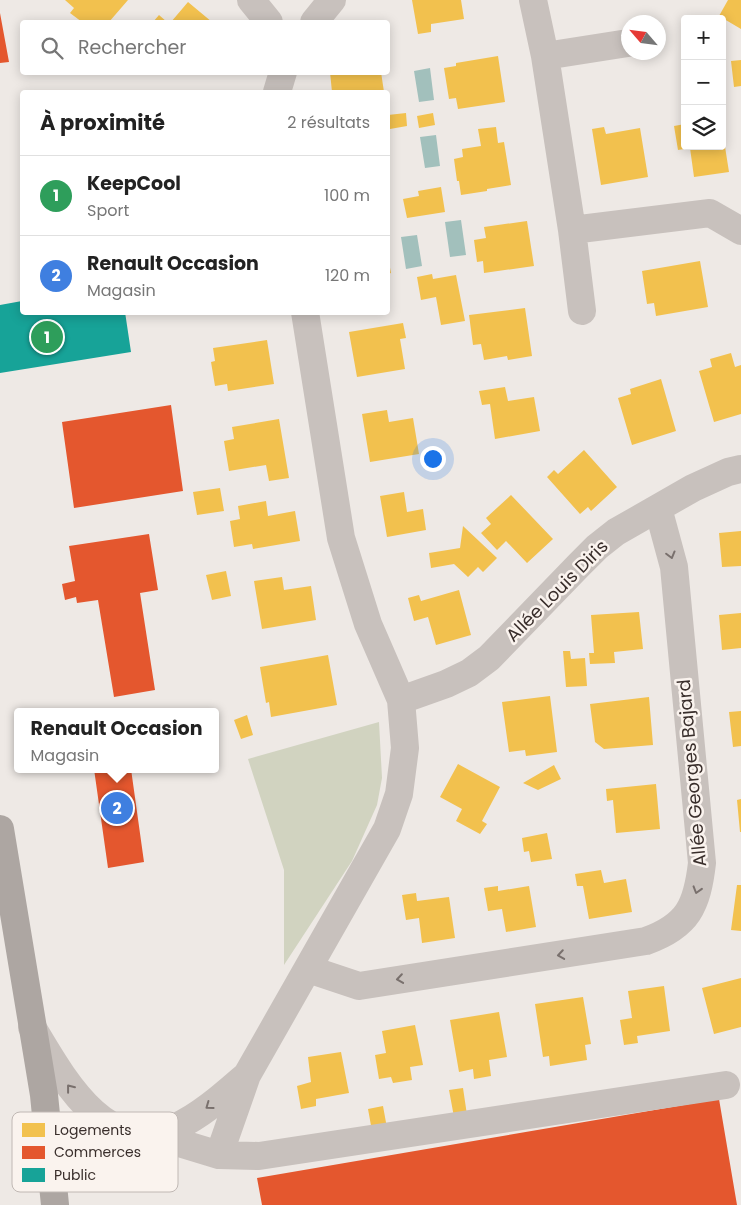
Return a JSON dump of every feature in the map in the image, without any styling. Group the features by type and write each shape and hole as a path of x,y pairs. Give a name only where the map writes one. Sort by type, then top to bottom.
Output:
{"main road":[{"path":"0,829 48,1112"},
{"path":"44,1095 46,1112"},
{"path":"54,1192 55,1205"},
{"path":"67,1192 70,1205"}],"street":[{"path":"251,0 267,20"},
{"path":"316,20 332,0"},
{"path":"533,0 545,56 572,230 582,311"},
{"path":"545,56 621,44"},
{"path":"278,90 282,75"},
{"path":"572,230 710,214 741,231"},
{"path":"219,1155 247,1075 387,829 399,794 405,748 401,700 368,624 341,538 305,315"},
{"name":"Allée Louis Diris","path":"401,700 446,684 469,673 489,658 597,547 616,532 693,488 741,468"},
{"name":"Allée Georges Bajard","path":"308,968 359,986 504,964 646,941 662,935 674,927 690,910 699,887 702,864 674,567 658,508"},
{"path":"32,1026 63,1078 82,1102 94,1112"},
{"path":"178,1126 208,1107 247,1075"},
{"path":"178,1143 219,1155 259,1156 726,1086"}],"green space":[{"path":"379,722 382,778 377,805 352,861 284,965 284,870 248,759"}],"water":[{"path":"430,68 434,100 419,102 414,71"},
{"path":"436,135 440,166 425,168 420,137"},
{"path":"461,220 466,255 450,257 445,222"},
{"path":"417,235 422,266 406,269 401,237"}],"building: Logements":[{"path":"65,0 128,0 111,20 79,20 70,13 74,8"},
{"path":"412,0 461,0 464,19 431,24 431,32 418,34"},
{"path":"728,0 741,0 741,29 726,20 726,15 720,15"},
{"path":"188,2 210,20 173,20"},
{"path":"159,15 165,20 155,20"},
{"path":"498,56 505,102 458,109 456,98 449,99 444,68 456,66 456,63"},
{"path":"741,60 741,86 734,87 731,61"},
{"path":"330,75 381,75 384,90 332,90"},
{"path":"406,113 407,126 390,129 390,115"},
{"path":"433,113 435,125 419,128 417,116"},
{"path":"681,125 681,150 678,150 674,126"},
{"path":"496,127 498,143 504,142 511,185 461,195 454,159 463,157 462,149 481,146 478,129"},
{"path":"604,127 606,134 640,128 648,177 601,185 592,129"},
{"path":"690,150 726,150 729,172 694,177"},
{"path":"441,187 445,212 407,218 403,199 419,196 418,191"},
{"path":"527,221 534,266 484,273 483,261 477,262 474,240 486,238 484,227"},
{"path":"700,261 708,307 656,316 654,303 647,304 642,271"},
{"path":"432,274 433,279 456,275 465,321 441,325 436,297 421,300 417,277"},
{"path":"525,308 532,356 508,360 507,356 484,360 481,344 473,345 469,315"},
{"path":"403,323 406,338 400,339 405,369 357,377 349,332"},
{"path":"267,340 274,384 228,391 227,384 215,386 211,362 215,361 213,348"},
{"path":"731,353 735,367 741,365 741,414 714,422 699,371 712,367 710,359"},
{"path":"661,379 676,431 632,445 618,398 631,394 630,389"},
{"path":"505,387 508,401 534,397 540,431 495,439 490,404 482,405 479,391"},
{"path":"387,410 389,422 413,418 419,454 370,462 362,414"},
{"path":"279,419 289,478 269,481 266,465 229,471 224,441 234,439 232,427"},
{"path":"584,450 617,487 591,511 588,507 580,514 547,477 554,470 558,474"},
{"path":"220,488 224,511 197,515 193,492"},
{"path":"404,492 407,512 423,509 426,530 387,537 380,496"},
{"path":"511,495 553,539 527,563 506,541 497,550 481,533 491,524 486,518"},
{"path":"266,501 268,516 295,511 300,541 253,549 252,544 234,547 230,521 240,519 238,506"},
{"path":"463,526 497,558 483,572 478,567 468,577 454,564 431,568 429,553 460,548"},
{"path":"741,531 741,566 722,567 719,533"},
{"path":"226,571 231,596 212,600 206,575"},
{"path":"282,577 284,590 311,586 316,620 262,629 254,581"},
{"path":"459,590 471,635 436,645 428,617 414,621 408,598 419,595 421,601"},
{"path":"639,612 643,649 614,652 615,663 590,664 589,653 594,653 591,615"},
{"path":"741,613 741,648 722,650 719,615"},
{"path":"563,651 570,651 571,659 585,658 587,686 566,687"},
{"path":"328,655 337,705 271,717 269,702 266,703 260,667"},
{"path":"550,696 557,752 526,756 525,750 509,752 502,702"},
{"path":"649,697 653,745 604,749 595,742 590,704"},
{"path":"741,711 741,746 733,747 729,712"},
{"path":"247,715 253,735 241,739 234,720"},
{"path":"458,764 500,787 482,821 487,824 480,834 456,821 462,809 440,797"},
{"path":"554,765 561,779 538,790 523,783"},
{"path":"656,784 660,829 616,833 613,800 607,801 606,789"},
{"path":"741,799 741,832 740,832 737,800"},
{"path":"547,833 552,859 531,862 529,851 524,852 522,838"},
{"path":"601,870 604,883 626,879 632,912 589,919 583,886 577,886 575,874"},
{"path":"737,885 741,885 741,931 731,930"},
{"path":"498,886 498,891 529,886 536,927 506,932 502,909 488,911 484,888"},
{"path":"416,893 417,901 449,897 455,938 422,943 419,918 406,920 402,895"},
{"path":"741,978 741,1027 714,1034 702,988"},
{"path":"664,986 670,1031 637,1036 638,1043 624,1045 620,1020 632,1018 628,991"},
{"path":"583,997 591,1044 585,1045 587,1060 550,1066 549,1056 543,1057 535,1004"},
{"path":"499,1012 507,1057 489,1060 491,1076 474,1079 473,1069 459,1072 450,1020"},
{"path":"415,1025 423,1065 410,1067 412,1080 393,1083 391,1077 379,1079 375,1055 386,1053 382,1031"},
{"path":"341,1052 349,1093 316,1099 316,1106 301,1109 297,1086 311,1082 308,1057"},
{"path":"463,1088 467,1115 454,1117 449,1090"},
{"path":"383,1106 387,1128 372,1131 368,1109"}],"building: Commerces":[{"path":"0,13 9,62 0,63"},
{"path":"171,405 183,491 74,508 62,422"},
{"path":"149,534 158,590 140,593 155,690 114,697 98,600 77,603 76,597 65,600 62,584 75,581 69,546"},
{"path":"95,773 132,773 144,862 108,868"},
{"path":"719,1099 737,1205 262,1205 257,1178"}],"building: Public":[{"path":"20,301 20,315 125,315 131,352 0,373 0,305"}],"place":[{"name":"KeepCool","path":"47,337"},
{"name":"Renault Occasion","path":"117,808"}]}
